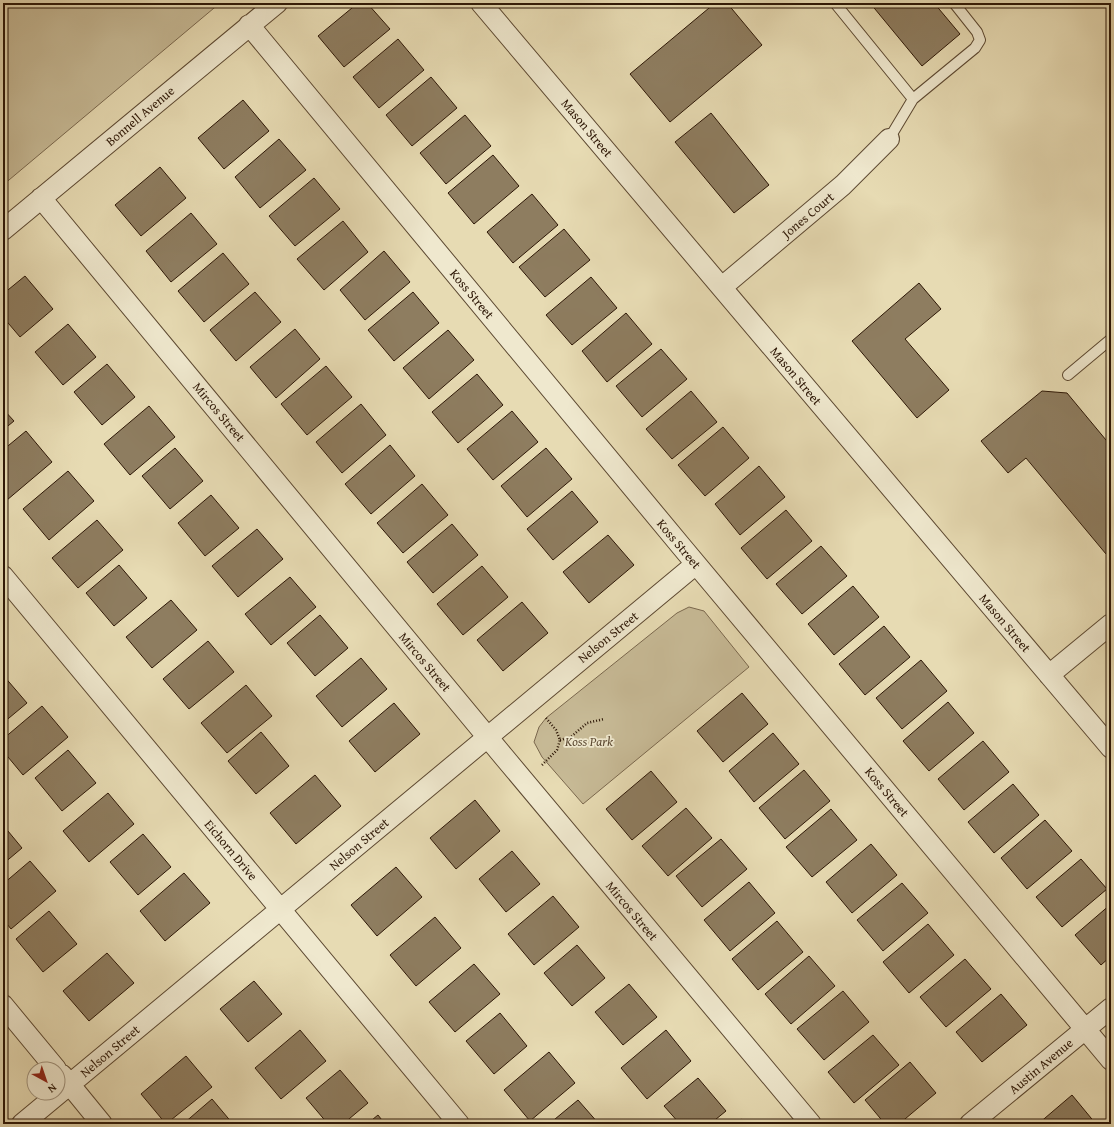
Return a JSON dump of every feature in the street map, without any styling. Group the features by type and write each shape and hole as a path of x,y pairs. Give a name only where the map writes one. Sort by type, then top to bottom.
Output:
{"street":[{"name":"Bonnell Avenue","path":"3,230 277,3"},
{"name":"Mason Street","path":"481,3 1111,748"},
{"name":"Koss Street","path":"249,25 696,564 1111,1060"},
{"name":"Jones Court","path":"722,287 844,184 890,139"},
{"name":"Mircos Street","path":"41,198 811,1124"},
{"name":"Nelson Street","path":"66,1071 281,909 696,564"},
{"name":"Eichorn Drive","path":"3,576 458,1124"},
{"path":"1049,675 1111,624"},
{"path":"3,1005 49,1061"},
{"name":"Austin Avenue","path":"970,1124 1111,1008"},
{"path":"66,1081 102,1124"},
{"name":"Nelson Street","path":"22,1124 40,1101"}],"lane":[{"path":"835,3 913,99"},
{"path":"890,139 913,99 975,48 980,40 977,32 954,3"},
{"path":"1068,375 1111,339"}],"path":[{"path":"542,765 557,750 560,740 556,730 546,718"},
{"path":"560,740 571,737 587,723 604,719"}],"green space":[{"path":"3,3 220,3 3,185"},
{"name":"Koss Park","path":"689,607 704,611 749,667 583,804 542,757 534,742 539,727 546,718 677,613"}],"building":[{"path":"358,3 367,3 390,29 344,67 318,36"},
{"path":"715,3 727,3 762,45 670,122 630,74"},
{"path":"870,3 934,3 960,34 922,66"},
{"path":"398,39 424,70 379,108 353,77"},
{"path":"431,77 457,108 412,146 386,115"},
{"path":"243,100 269,131 224,169 198,138"},
{"path":"711,113 769,185 734,213 675,142"},
{"path":"465,115 491,146 446,184 420,153"},
{"path":"279,139 306,170 260,208 235,177"},
{"path":"493,155 519,186 474,224 448,193"},
{"path":"160,167 186,198 141,236 115,205"},
{"path":"314,178 340,209 295,246 269,216"},
{"path":"532,194 558,225 513,263 487,232"},
{"path":"191,213 217,244 171,282 146,251"},
{"path":"343,221 368,252 324,290 297,259"},
{"path":"564,229 590,260 545,297 519,267"},
{"path":"384,251 410,282 365,320 340,290"},
{"path":"223,253 249,284 204,322 178,291"},
{"path":"25,276 53,309 20,337 3,317 3,294"},
{"path":"591,277 617,308 572,345 546,315"},
{"path":"919,283 941,309 905,339 949,390 917,418 852,341"},
{"path":"255,292 281,322 236,361 210,330"},
{"path":"413,292 439,323 394,361 368,330"},
{"path":"626,313 652,344 607,382 582,351"},
{"path":"68,324 96,357 63,385 35,352"},
{"path":"295,329 320,359 276,398 250,367"},
{"path":"448,330 474,360 429,399 403,368"},
{"path":"661,349 687,379 642,417 616,386"},
{"path":"107,364 135,397 102,425 74,392"},
{"path":"326,366 352,397 307,435 281,404"},
{"path":"477,374 503,405 458,443 432,412"},
{"path":"691,391 717,422 672,459 646,429"},
{"path":"1042,391 1067,393 1111,446 1111,550 1106,554 1026,458 1008,473 981,441"},
{"path":"361,404 386,435 342,473 316,442"},
{"path":"149,406 175,437 130,475 104,444"},
{"path":"3,409 14,421 3,430"},
{"path":"512,411 538,442 493,480 467,449"},
{"path":"723,427 749,458 705,496 678,465"},
{"path":"26,431 52,462 7,500 3,495 3,450"},
{"path":"390,445 415,476 371,514 345,484"},
{"path":"175,448 203,481 170,509 142,476"},
{"path":"546,448 572,479 527,517 501,486"},
{"path":"759,466 785,497 740,535 715,504"},
{"path":"68,471 94,501 49,540 23,509"},
{"path":"422,484 448,515 403,553 377,523"},
{"path":"572,491 598,522 553,560 527,529"},
{"path":"211,495 239,528 205,556 178,523"},
{"path":"786,510 812,541 767,579 741,548"},
{"path":"97,520 123,550 78,588 52,558"},
{"path":"452,524 478,555 433,593 407,562"},
{"path":"257,529 283,559 238,597 212,566"},
{"path":"608,535 634,565 589,603 563,572"},
{"path":"821,546 847,576 802,614 776,584"},
{"path":"119,565 147,598 114,626 86,593"},
{"path":"482,566 508,597 463,635 437,604"},
{"path":"290,577 316,607 271,645 245,614"},
{"path":"853,586 879,617 834,655 808,624"},
{"path":"171,600 197,630 152,668 126,637"},
{"path":"522,602 548,633 503,671 477,640"},
{"path":"320,615 348,648 315,676 287,643"},
{"path":"884,626 910,657 865,695 839,664"},
{"path":"208,641 234,672 189,709 163,679"},
{"path":"361,658 387,689 342,727 316,696"},
{"path":"921,660 947,691 902,729 876,698"},
{"path":"3,675 27,703 3,723"},
{"path":"246,685 272,716 227,753 201,723"},
{"path":"742,693 768,724 723,762 697,731"},
{"path":"948,702 974,733 929,771 903,741"},
{"path":"394,703 420,734 375,772 349,741"},
{"path":"42,706 68,737 23,775 3,751 3,739"},
{"path":"261,732 289,766 256,794 228,761"},
{"path":"773,733 799,764 754,802 729,771"},
{"path":"983,741 1009,772 964,810 938,779"},
{"path":"68,750 96,783 62,811 35,778"},
{"path":"804,770 830,801 785,839 759,808"},
{"path":"651,771 677,802 632,840 606,809"},
{"path":"315,775 341,806 296,844 270,813"},
{"path":"1013,784 1039,815 994,853 968,822"},
{"path":"108,793 134,824 89,862 63,831"},
{"path":"475,800 500,831 456,869 430,838"},
{"path":"686,808 712,838 668,876 642,846"},
{"path":"831,809 857,840 812,877 786,847"},
{"path":"1045,820 1072,851 1027,889 1001,858"},
{"path":"3,825 22,848 3,864"},
{"path":"143,834 171,867 138,895 110,862"},
{"path":"721,839 747,869 702,907 676,876"},
{"path":"871,844 897,875 852,913 826,882"},
{"path":"512,851 540,884 506,912 479,879"},
{"path":"1081,859 1107,889 1062,927 1036,897"},
{"path":"30,861 56,891 11,929 3,919 3,884"},
{"path":"396,867 422,897 377,936 351,905"},
{"path":"184,873 210,903 165,941 140,911"},
{"path":"749,882 775,913 730,951 704,920"},
{"path":"902,883 928,913 883,951 857,920"},
{"path":"553,896 579,927 534,965 508,934"},
{"path":"1111,904 1111,956 1101,965 1075,935"},
{"path":"49,911 77,944 43,972 16,939"},
{"path":"435,917 461,948 416,986 390,955"},
{"path":"777,921 803,952 758,990 732,959"},
{"path":"928,924 954,955 909,993 883,962"},
{"path":"577,945 605,978 572,1006 544,973"},
{"path":"107,953 134,983 89,1021 63,991"},
{"path":"809,956 835,986 791,1024 765,994"},
{"path":"965,959 991,989 946,1027 920,997"},
{"path":"474,964 500,994 455,1032 429,1002"},
{"path":"254,981 282,1014 248,1042 220,1009"},
{"path":"629,984 657,1017 623,1045 595,1012"},
{"path":"843,991 869,1022 824,1060 797,1029"},
{"path":"1001,994 1027,1025 982,1062 956,1032"},
{"path":"500,1013 527,1046 494,1074 466,1041"},
{"path":"300,1030 326,1061 281,1099 255,1068"},
{"path":"666,1030 691,1061 647,1099 621,1068"},
{"path":"873,1035 899,1065 854,1103 828,1072"},
{"path":"549,1052 575,1083 530,1121 504,1090"},
{"path":"186,1056 212,1087 166,1124 141,1094"},
{"path":"910,1062 936,1093 899,1124 885,1124 865,1100"},
{"path":"340,1070 368,1103 343,1124 328,1124 306,1098"},
{"path":"698,1078 726,1111 710,1124 680,1124 664,1106"},
{"path":"1072,1095 1096,1124 1038,1124"},
{"path":"212,1099 233,1124 183,1124"},
{"path":"578,1100 599,1124 549,1124"},
{"path":"378,1115 385,1124 367,1124"},
{"path":"742,1119 746,1124 736,1124"}]}
